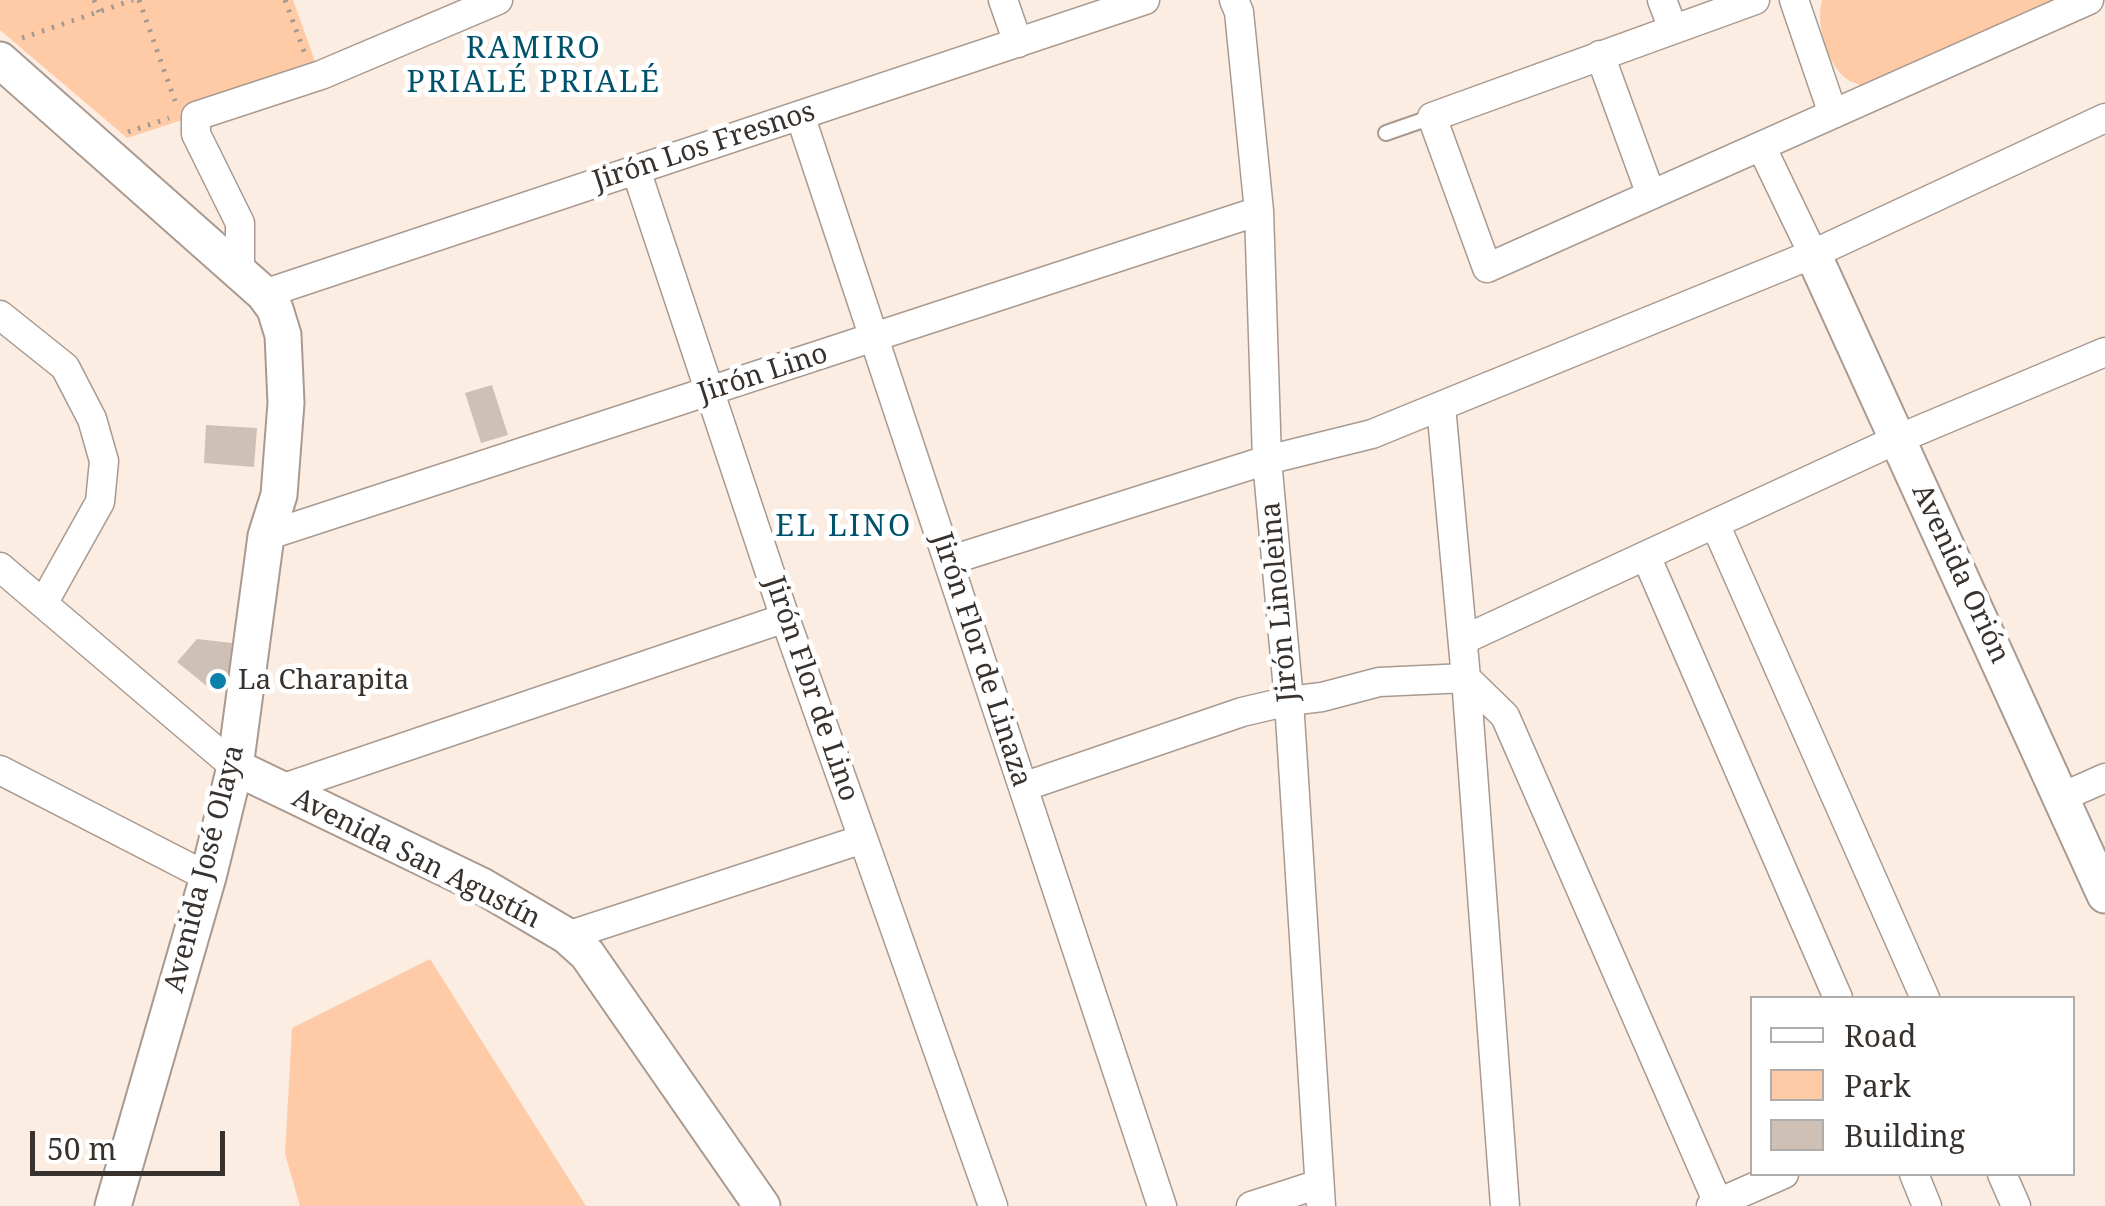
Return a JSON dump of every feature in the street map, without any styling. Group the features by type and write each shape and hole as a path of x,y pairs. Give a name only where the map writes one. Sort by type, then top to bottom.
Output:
{"street":[{"path":"252,282 240,223 196,134 196,116 321,75 498,0"},
{"path":"1002,0 1018,43"},
{"name":"Jirón Los Fresnos","path":"252,282 636,170 1145,0"},
{"name":"Jirón Linoleina","path":"1234,0 1239,12 1259,211 1267,460 1289,701 1320,1195"},
{"path":"1662,0 1672,28"},
{"path":"1755,0 1432,117 1487,268 2089,0"},
{"path":"1794,0 1834,114"},
{"path":"15,45 252,282"},
{"path":"1600,55 1651,195"},
{"name":"Jirón Flor de Linaza","path":"800,115 1162,1206"},
{"path":"948,560 1267,460 1372,434 1813,254 2105,118"},
{"path":"1761,146 1813,254"},
{"name":"Jirón Flor de Lino","path":"636,170 785,618 994,1206"},
{"name":"Jirón Lino","path":"266,536 1259,211"},
{"name":"Avenida Orión","path":"1813,254 2105,895"},
{"name":"Avenida José Olaya","path":"114,1206 208,877 235,767 266,536 279,494 287,380 283,335 275,310 252,282"},
{"path":"0,315 66,367 92,419 104,461 100,502 44,602"},
{"path":"1463,640 1898,439 2105,352"},
{"path":"1441,406 1506,1206"},
{"path":"1714,524 1923,996"},
{"path":"1646,556 1837,996"},
{"path":"0,567 235,767"},
{"path":"278,790 785,618"},
{"path":"1023,787 1242,712 1379,682 1466,678 1505,716 1714,1204 1779,1176"},
{"name":"Avenida San Agustín","path":"235,767 482,886 566,936 586,954 762,1206"},
{"path":"0,770 208,877"},
{"path":"2062,797 2105,778"},
{"path":"566,936 863,839"},
{"path":"1915,1176 1927,1206"},
{"path":"2003,1176 2016,1206"},
{"path":"1251,1206 1320,1195"}],"lane":[{"path":"1386,133 1432,117"}],"path":[{"path":"94,0 98,12"},
{"path":"15,45 136,0 180,114 126,132"},
{"path":"285,0 310,70"}],"green space":[{"path":"0,0 293,0 320,75 127,138 0,30"},
{"path":"1822,0 2058,0 1863,86 1844,77 1831,59 1821,28"},
{"path":"430,959 586,1206 300,1206 285,1154 292,1028"}],"building":[{"path":"492,385 508,435 481,443 465,393"},
{"path":"206,425 257,428 254,467 204,463"},
{"path":"197,639 232,643 228,682 208,687 177,662"}],"place":[{"name":"La Charapita","path":"218,681"}],"district":[{"name":"RAMIRO PRIALÉ PRIALÉ","path":"534,66"},
{"name":"EL LINO","path":"844,527"}]}
